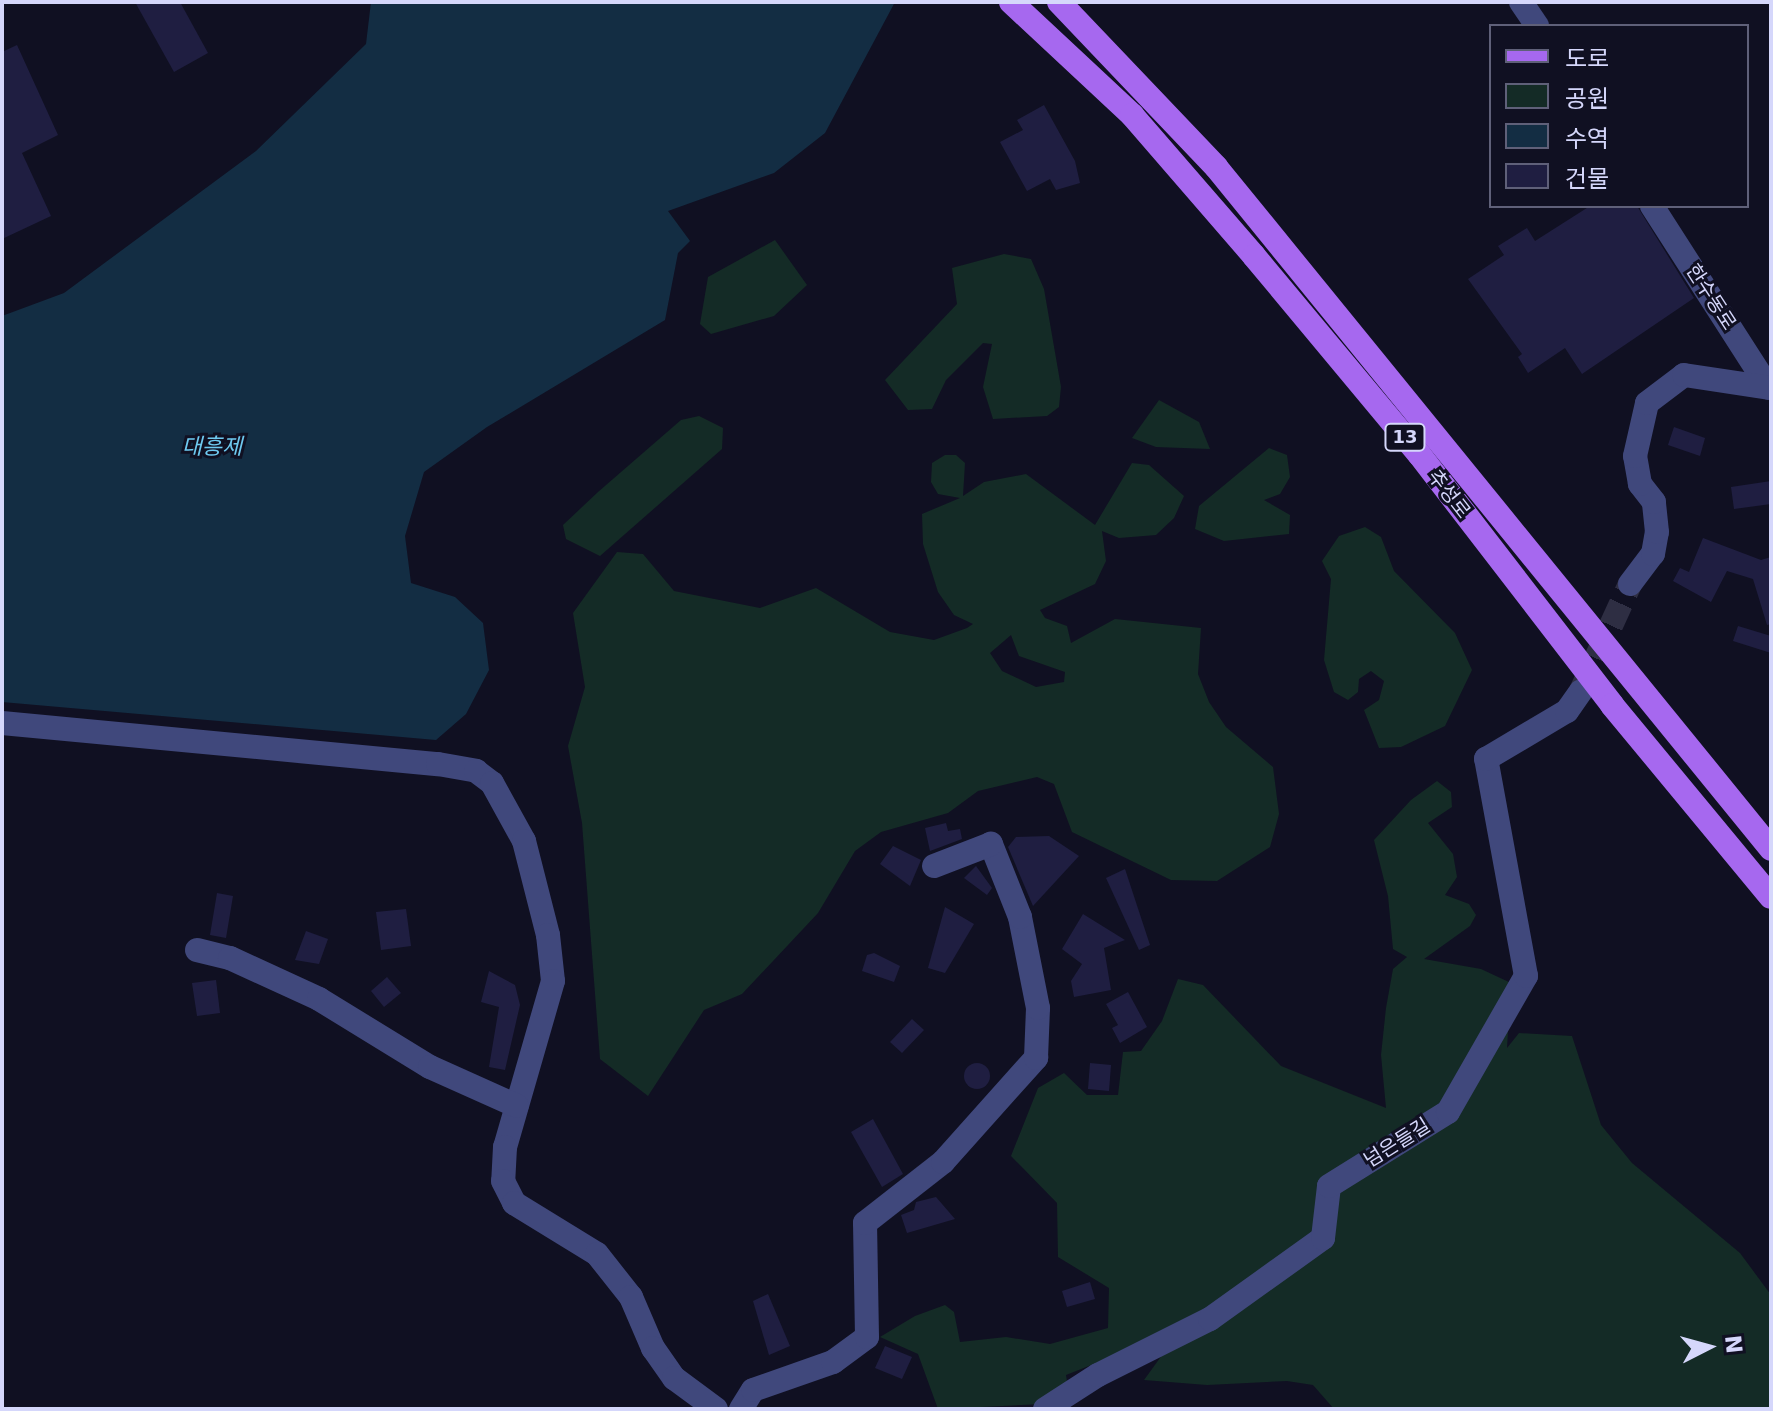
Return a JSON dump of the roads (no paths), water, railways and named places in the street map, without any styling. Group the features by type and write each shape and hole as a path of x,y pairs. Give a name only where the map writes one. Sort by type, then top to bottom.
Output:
{"main road":[{"name":"추성로","path":"1011,2 1132,115 1254,256 1419,454 1612,705 1771,897"},
{"name":"추성로","path":"1059,2 1216,167 1771,849"}],"street":[{"path":"1521,2 1536,24"},
{"name":"한수동로","path":"1653,208 1770,388"},
{"path":"1630,584 1653,554 1657,532 1654,502 1640,484 1635,456 1647,403 1684,375 1770,388"},
{"name":"넘은들길","path":"1045,1409 1098,1375 1210,1319 1323,1238 1329,1186 1448,1112 1526,976 1486,759 1567,711 1581,691"},
{"path":"2,723 476,771 492,783 524,841 548,935 553,981 505,1147 503,1181 514,1203 597,1254 631,1297 653,1348 674,1378 716,1409"},
{"path":"741,1409 753,1390 833,1362 867,1337 865,1223 943,1162 1036,1058 1038,1008 1022,929 991,844 934,866"},
{"path":"197,950 230,958 319,999 430,1067 517,1106"}],"water":[{"name":"대흥제","path":"371,2 895,2 825,133 774,173 668,211 690,241 678,253 665,320 487,427 424,472 405,536 411,583 455,597 483,623 489,670 466,714 436,740 2,702 2,316 64,293 256,151 366,44"}],"tunnel":[{"path":"1581,691 1630,584"}]}
